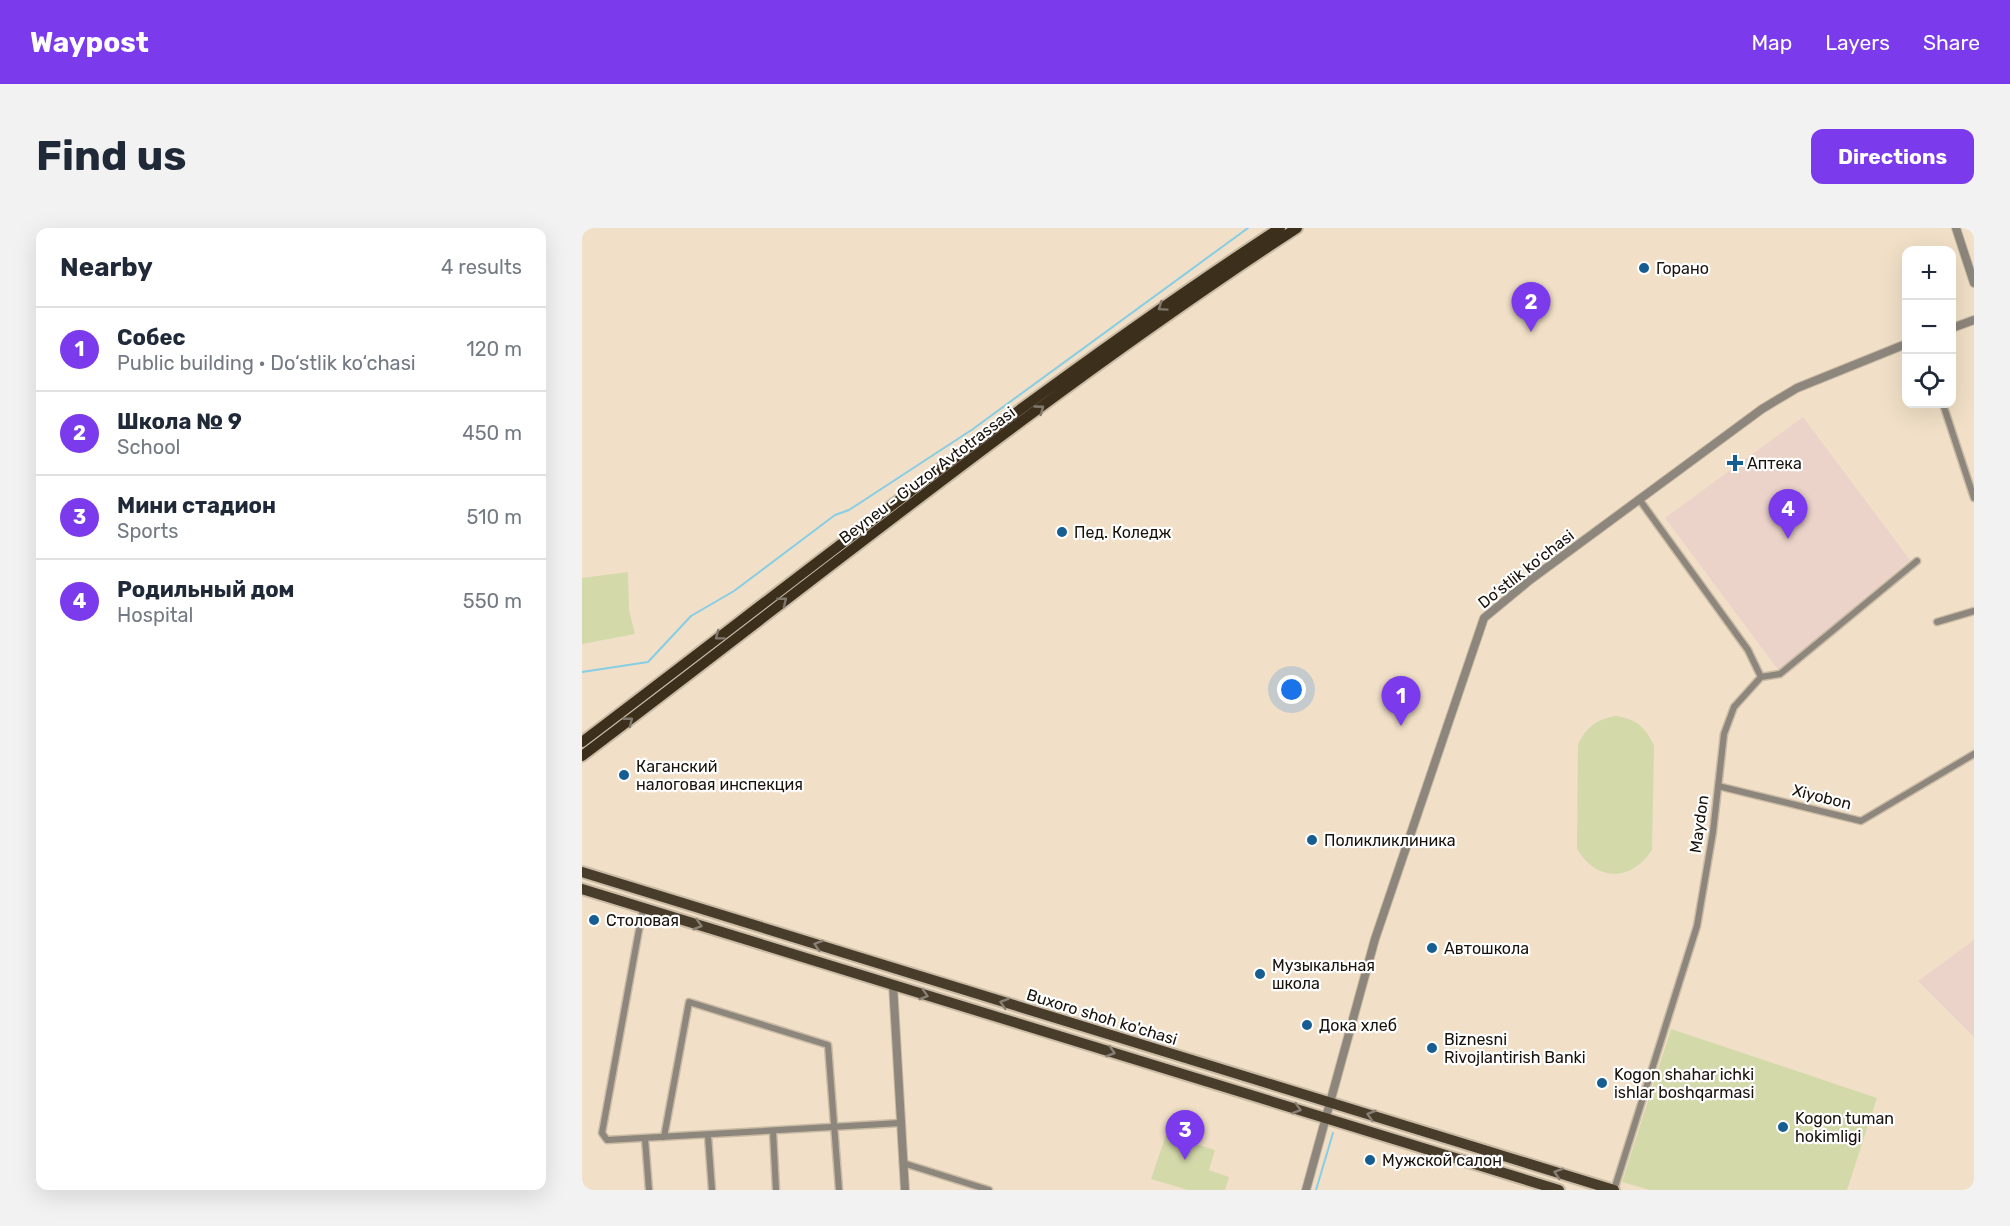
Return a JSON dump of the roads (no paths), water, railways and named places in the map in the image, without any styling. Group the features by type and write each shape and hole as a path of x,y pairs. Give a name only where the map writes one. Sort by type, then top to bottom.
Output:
{"highway":[{"name":"Beyneu - G'uzor Avtotrassasi","path":"582,742 837,546 1112,342 1280,228"},
{"name":"Beyneu - G'uzor Avtotrassasi","path":"582,756 788,597 1020,423 1175,310 1297,228"}],"main road":[{"name":"Buxoro shoh ko'chasi","path":"582,872 1614,1190"},
{"name":"Buxoro shoh ko'chasi","path":"582,889 1558,1190"}],"street":[{"path":"1956,228 1974,283"},
{"path":"1956,327 1974,320"},
{"name":"Do‘stlik ko‘chasi","path":"1306,1190 1376,939 1484,618 1639,499 1762,409 1797,388 1902,346"},
{"path":"1944,408 1974,498"},
{"path":"1639,499 1748,650 1761,676 1780,674 1917,561"},
{"path":"1937,622 1974,610"},
{"name":"Maydon","path":"1614,1190 1697,926 1724,734 1734,707 1761,676"},
{"name":"Xiyobon","path":"1718,786 1861,821 1974,754"},
{"path":"643,908 602,1133 607,1140 708,1136 900,1123"},
{"path":"892,985 905,1190"},
{"path":"664,1137 689,1002 828,1045 839,1190"},
{"path":"772,1131 776,1190"},
{"path":"708,1136 712,1190"},
{"path":"645,1139 649,1190"},
{"path":"903,1163 989,1190"}],"waterway":[{"path":"582,672 648,662 691,616 734,591 835,515 849,510 973,429 1248,228"},
{"path":"1316,1190 1333,1133"}],"place":[{"name":"Горано","path":"1644,268"},
{"name":"Школа № 9","path":"1531,332"},
{"name":"Аптека","path":"1735,463"},
{"name":"Пед. Коледж","path":"1062,532"},
{"name":"Родильный дом","path":"1788,539"},
{"name":"Собеc","path":"1401,726"},
{"name":"Каганский налоговая инспекция","path":"624,775"},
{"name":"Поликликлиника","path":"1312,840"},
{"name":"Столовая","path":"594,920"},
{"name":"Автошкола","path":"1432,948"},
{"name":"Музыкальная школа","path":"1260,974"},
{"name":"Дока хлеб","path":"1307,1025"},
{"name":"Biznesni Rivojlantirish Banki","path":"1432,1048"},
{"name":"Kogon shahar ichki ishlar boshqarmasi","path":"1602,1083"},
{"name":"Kogon tuman hokimligi","path":"1783,1127"},
{"name":"Мини стадион","path":"1185,1160"},
{"name":"Мужской салон","path":"1370,1160"}]}
